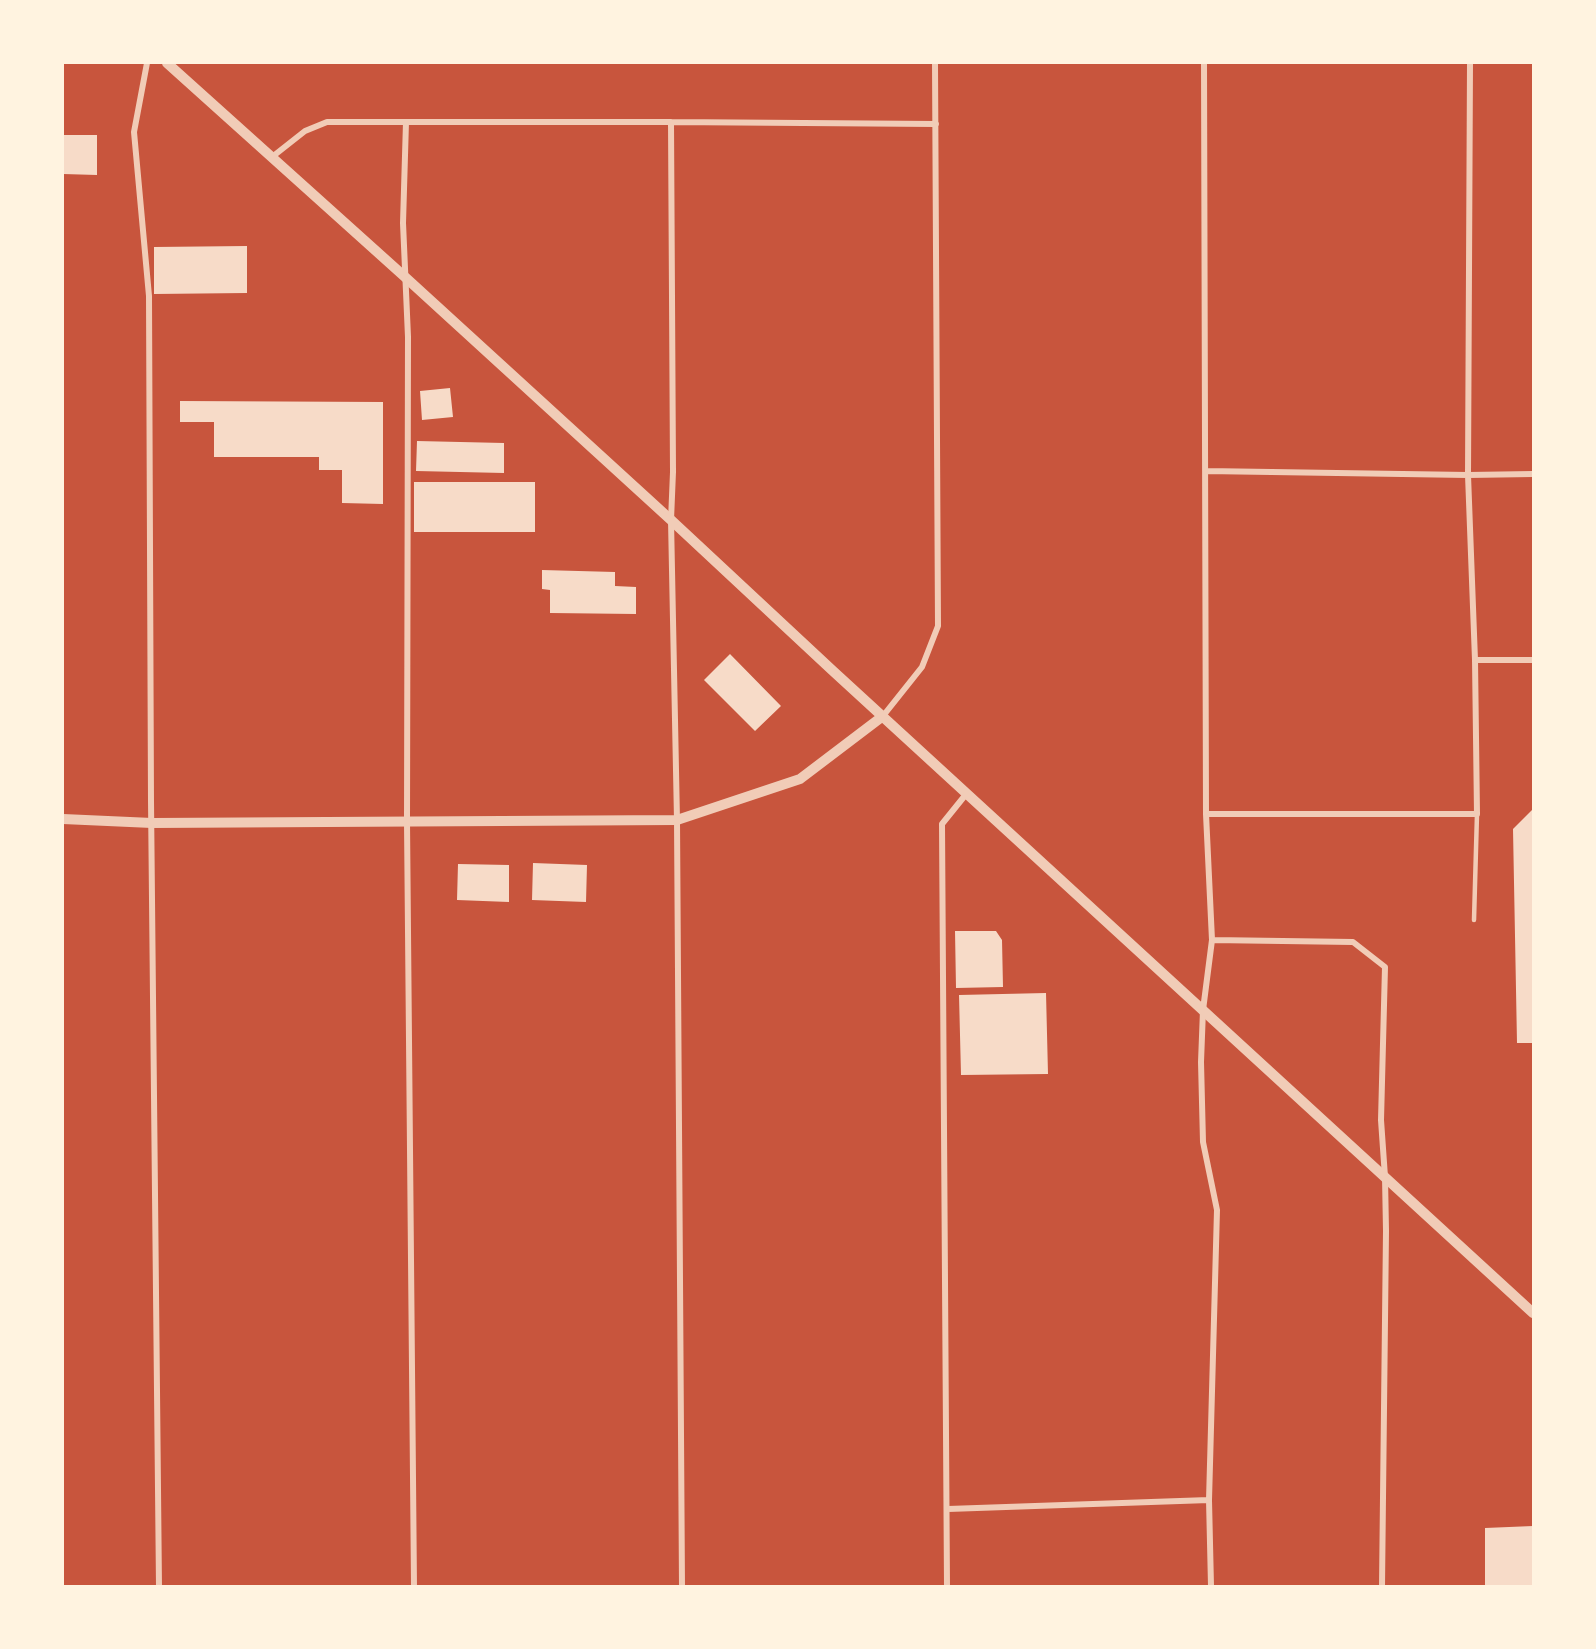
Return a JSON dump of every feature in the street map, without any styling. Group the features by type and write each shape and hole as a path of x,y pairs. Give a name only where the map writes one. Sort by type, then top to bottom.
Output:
{"street":[{"path":"147,63 134,132 149,296 159,1586"},
{"path":"167,63 671,520 1533,1313"},
{"path":"63,819 152,823 677,820 800,779 883,716 922,667 938,626 935,63"},
{"path":"1204,63 1206,814 1212,940 1203,1010 1201,1062 1203,1142 1216,1210 1209,1500 1211,1586"},
{"path":"1206,814 1477,814 1468,476 1470,63"},
{"path":"272,157 305,131 327,122 936,124"},
{"path":"406,122 403,223 408,338 406,822 414,1586"},
{"path":"671,122 673,457 671,520 677,820 682,1586"},
{"path":"1206,471 1468,476 1533,474"},
{"path":"1474,660 1533,660"},
{"path":"947,1586 942,824 967,793"},
{"path":"1212,940 1353,942 1385,967 1381,1120 1386,1231 1382,1586"},
{"path":"948,1509 1209,1500"}],"lane":[{"path":"1474,920 1477,814"}],"building":[{"path":"63,135 97,135 97,175 63,174"},
{"path":"247,246 247,293 154,294 154,247"},
{"path":"450,388 453,417 422,420 420,391"},
{"path":"180,401 383,402 383,504 342,503 342,470 319,470 319,457 214,457 214,422 180,422"},
{"path":"417,441 504,443 504,473 416,471"},
{"path":"414,482 535,482 535,532 414,532"},
{"path":"542,570 615,572 615,586 636,587 636,614 550,613 550,590 542,589"},
{"path":"730,654 781,706 755,731 704,680"},
{"path":"1533,809 1533,1043 1517,1043 1513,829"},
{"path":"533,863 587,865 586,902 532,900"},
{"path":"458,864 509,865 509,902 457,900"},
{"path":"955,931 996,931 1002,940 1003,987 956,988"},
{"path":"1046,993 1048,1074 961,1075 959,995"},
{"path":"1533,1526 1533,1586 1485,1586 1485,1528"}]}
